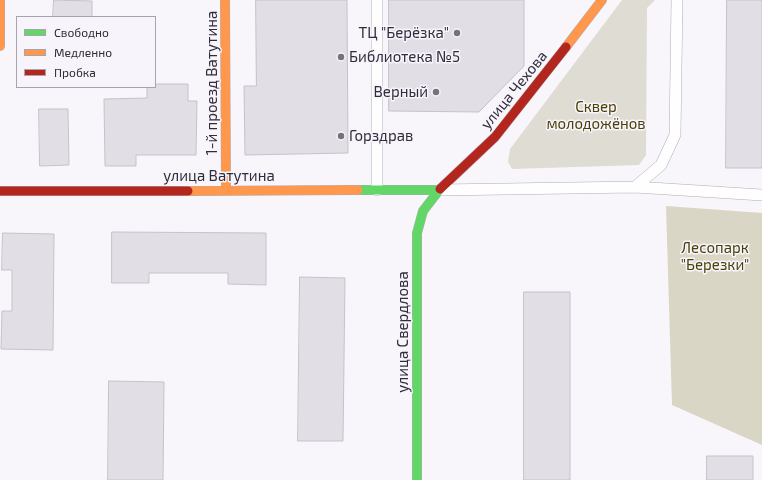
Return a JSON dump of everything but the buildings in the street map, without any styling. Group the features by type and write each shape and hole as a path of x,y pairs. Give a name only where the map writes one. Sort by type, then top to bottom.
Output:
{"street":[{"path":"0,0 0,46"},
{"name":"1-й проезд Ватутина","path":"225,0 226,190"},
{"name":"улица Чехова","path":"439,190 495,137 602,0"},
{"name":"улица Ватутина","path":"0,191 439,190"},
{"name":"улица Свердлова","path":"418,480 417,233 422,211 439,190"}],"lane":[{"path":"377,0 377,190"},
{"path":"635,187 661,165 676,135 677,0"},
{"path":"439,190 635,187 762,195"}],"green space":[{"name":"Сквер молодожёнов","path":"622,0 655,0 647,8 646,155 639,165 512,169 508,162 510,149"},
{"name":"Лесопарк \"Березки\"","path":"666,206 762,213 762,445 672,405"}],"traffic: fast":[{"path":"417,480 417,233 423,211 440,189"},
{"path":"358,190 439,190"}],"traffic: slow":[{"path":"0,0 0,46"},
{"path":"225,0 226,190"},
{"path":"566,47 602,0"},
{"path":"188,191 358,190"}],"traffic: jam":[{"path":"440,189 495,137 566,47"},
{"path":"0,191 188,191"}],"place":[{"name":"ТЦ \"Берёзка\"","path":"457,33"},
{"name":"Библиотека №5","path":"341,57"},
{"name":"Верный","path":"436,92"},
{"name":"Горздрав","path":"341,136"}]}
